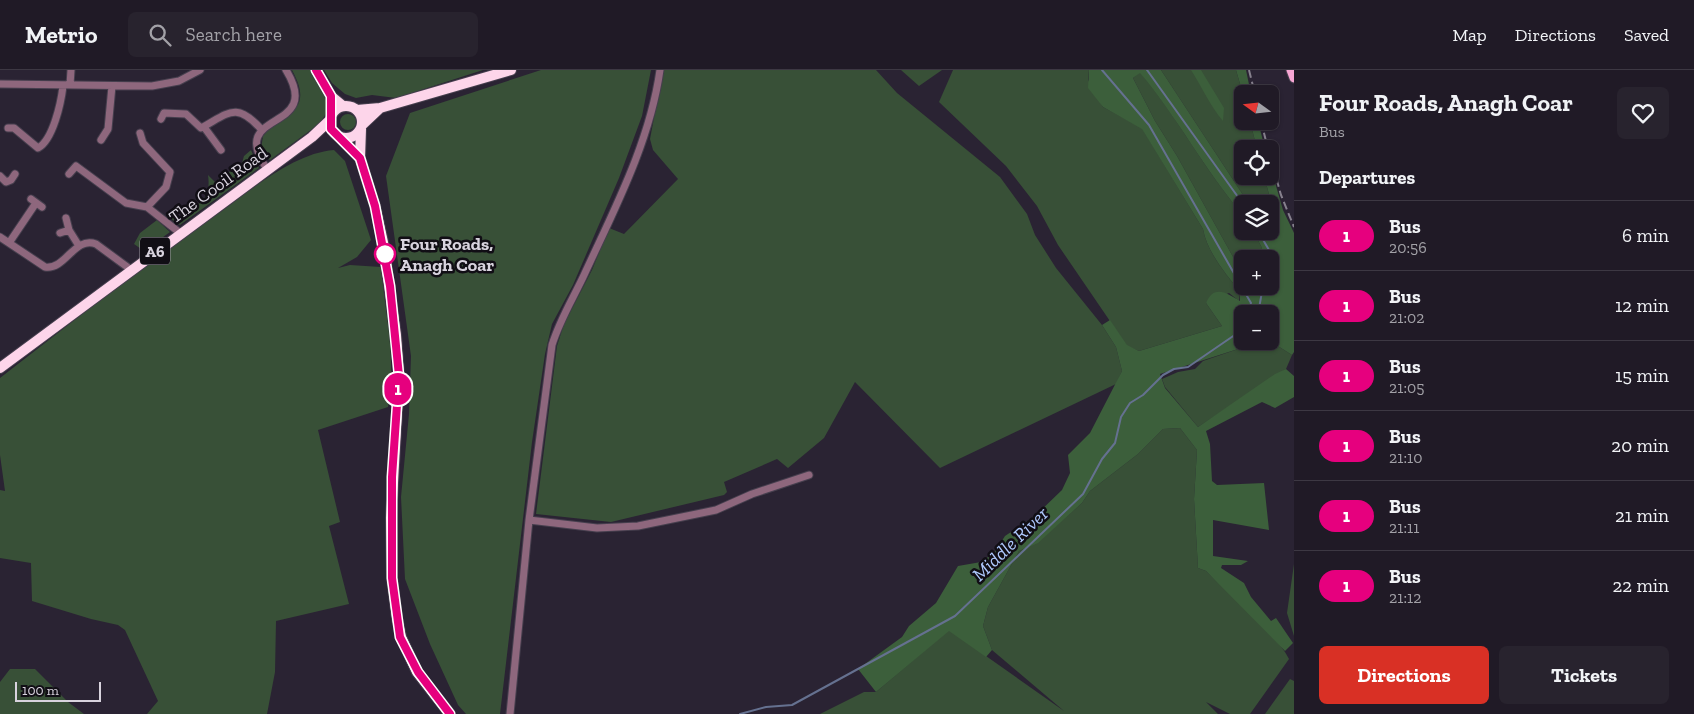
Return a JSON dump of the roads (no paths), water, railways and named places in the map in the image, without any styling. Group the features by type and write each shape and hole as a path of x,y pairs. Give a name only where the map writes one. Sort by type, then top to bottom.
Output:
{"highway":[{"path":"316,70 331,96 343,106 357,110 380,108 510,70"},
{"path":"331,96 331,117 337,136 360,158"},
{"path":"331,117 343,106"},
{"path":"337,136 353,137 380,108"},
{"path":"357,110 362,118 360,158 377,215 390,286 396,335 399,376 391,518 392,578 397,618 400,637 418,672 450,714"},
{"name":"The Cooil Road","path":"0,367 130,269 312,137 331,117"},
{"name":"The Cooil Road","path":"312,137 337,136"}],"main road":[{"path":"1291,70 1294,78"}],"street":[{"path":"8,128 14,128 36,150 46,144 71,70"},
{"path":"0,84 112,86 168,84 200,70"},
{"path":"267,169 256,150 256,139 262,130 289,111 296,101 296,88 286,70"},
{"path":"510,714 529,520 552,345 558,323 584,275 622,192 648,127 655,104 660,70"},
{"path":"106,138 112,86"},
{"path":"161,119 164,113 178,112 186,114 198,128 204,127 221,116 236,112 249,116 262,130"},
{"path":"204,127 220,150"},
{"path":"140,133 143,143 170,172 166,187 147,207"},
{"path":"69,174 76,166 126,203 147,207 180,233"},
{"path":"0,176 6,182 11,180 15,174"},
{"path":"9,243 37,203"},
{"path":"66,218 69,230 78,246"},
{"path":"60,233 69,230"},
{"path":"0,237 48,268 57,264 78,246 85,243 93,243 130,269"},
{"path":"529,520 597,528 638,526 716,510 752,494 809,475"}],"waterway":[{"path":"1102,70 1149,125 1251,303 1250,305"},
{"name":"Middle River","path":"1147,70 1237,195"},
{"name":"Middle River","path":"1263,240 1269,250"},
{"name":"Middle River","path":"1260,305 1261,295"},
{"name":"Middle River","path":"740,714 766,707 792,705 955,616 1083,494 1102,459 1115,443 1121,417 1130,403 1143,395 1163,375 1174,369 1188,367 1234,335"}],"railway":[{"path":"1249,70 1253,85"},
{"path":"1263,130 1266,140"},
{"path":"1278,185 1294,227"}],"place":[{"name":"Four Roads, Anagh Coar","path":"385,254"}]}
